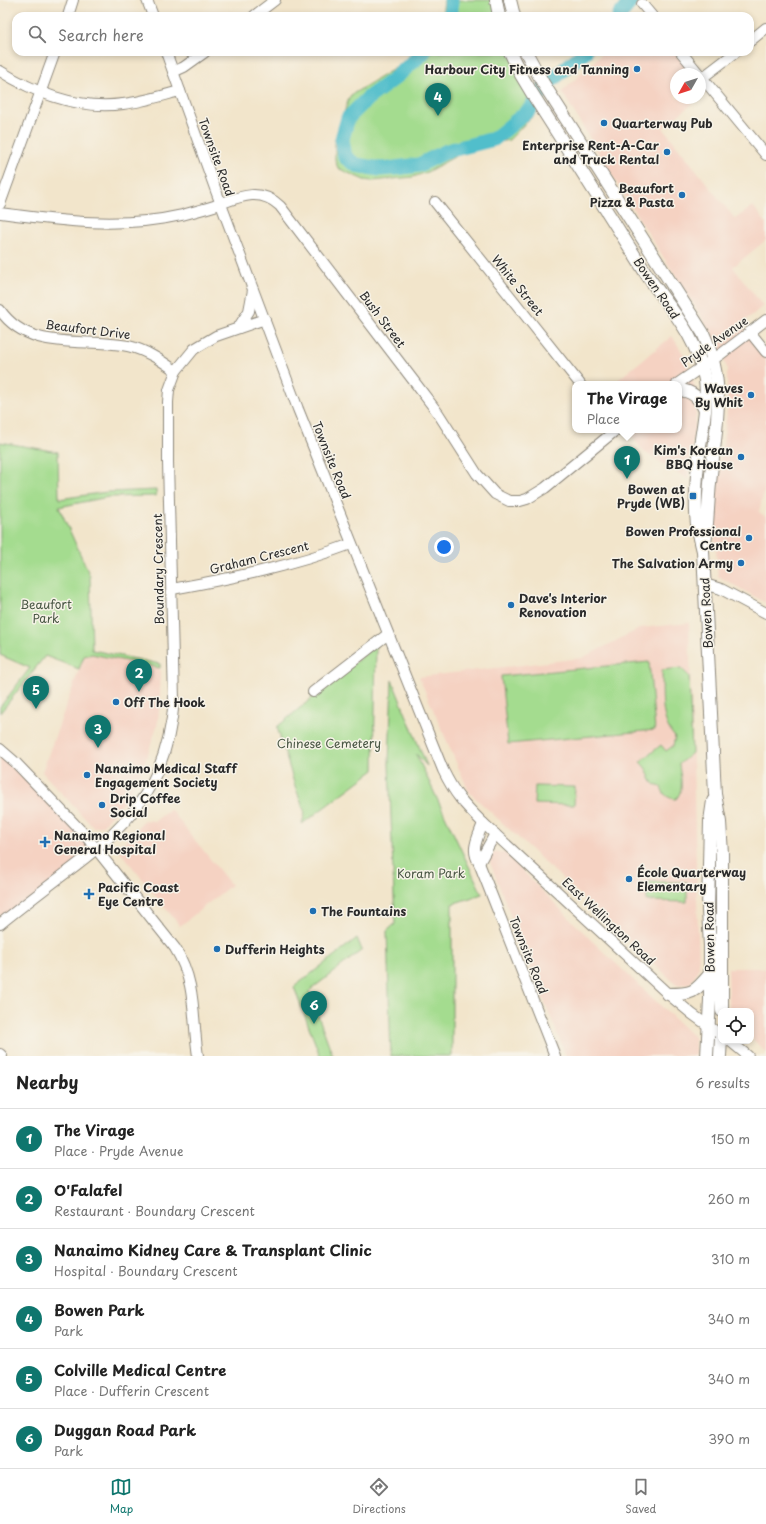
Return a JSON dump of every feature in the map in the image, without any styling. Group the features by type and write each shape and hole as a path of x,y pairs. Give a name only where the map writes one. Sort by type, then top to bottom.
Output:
{"main road":[{"path":"496,0 498,12"},
{"path":"510,0 513,12"},
{"name":"Bowen Road","path":"512,56 533,95 647,274 686,330 697,350 705,388 705,410 700,447 696,503 697,524 704,551"},
{"name":"Bowen Road","path":"528,56 543,83 703,333 713,360 717,377 719,405 704,551 714,794 720,822 722,854 722,1008"},
{"path":"682,390 687,391 696,396 705,410"},
{"name":"Bowen Road","path":"707,1056 710,974 708,910 710,821 714,794"},
{"path":"668,994 686,994 692,992 710,974"},
{"path":"720,1056 721,1044"}],"street":[{"path":"69,12 73,0"},
{"path":"147,0 152,12"},
{"path":"259,12 275,0"},
{"path":"642,4 649,12"},
{"path":"754,38 766,28"},
{"path":"0,204 54,56"},
{"name":"Townsite Road","path":"167,56 220,203 298,409 443,770 452,789 461,801 483,823 474,847 474,856 479,863 555,1056"},
{"path":"173,72 184,67 199,56"},
{"path":"684,56 694,68"},
{"path":"706,73 730,56"},
{"path":"0,71 40,93 58,99 85,104 122,104 180,91"},
{"path":"706,82 766,155"},
{"name":"Bush Street","path":"0,213 88,223 121,223 162,219 206,209 250,194 269,198 280,206 430,402 486,485 494,494 509,501 520,501 535,495 612,433"},
{"name":"White Street","path":"435,202 578,381"},
{"path":"238,328 249,311 253,289"},
{"name":"Beaufort Drive","path":"0,310 13,323 36,336 57,341 128,346 151,355 176,371"},
{"name":"Boundary Crescent","path":"0,924 96,849 124,822 139,805 156,773 167,744 174,700 169,390 176,371 185,359 200,345 216,336 265,319"},
{"name":"Pryde Avenue","path":"681,381 713,360 766,320"},
{"path":"750,332 766,352"},
{"name":"Graham Crescent","path":"172,589 282,567 351,544"},
{"path":"705,584 721,589 766,613"},
{"path":"313,692 388,634"},
{"path":"0,749 29,776 96,849 168,938 182,961 189,980 192,994 198,1056"},
{"name":"East Wellington Road","path":"483,823 668,994 718,1033"},
{"path":"479,863 495,834"},
{"path":"734,1044 748,1056"}],"shaded area":[{"path":"600,56 677,56 687,68 670,68 670,104 692,104 663,128 735,219 753,206 766,223 766,240 733,267 763,306 741,324 766,359 766,483 759,512 766,517 766,603 718,576 714,525 727,411 727,368 717,341 627,200 562,92"},
{"path":"672,336 684,355 695,388 696,414 688,479 644,452 629,433 682,433 682,381 617,381"},
{"name":"École Quarterway Elementary","path":"689,623 699,967 691,983 677,985 469,792 419,677 582,658 641,628"},
{"path":"92,654 160,668 158,722 148,754 137,780 125,800 102,826 93,827 42,772 84,656"},
{"name":"Nanaimo Regional General Hospital","path":"0,749 96,849 0,924"},
{"path":"170,809 231,885 180,926 118,849 144,820 155,821"},
{"path":"497,852 505,853 592,941 694,1037 696,1056 566,1056 489,860 491,855"},
{"path":"728,968 766,968 766,1053 754,1040 754,1008 729,1008"}],"green space":[{"path":"444,0 497,0 501,12 442,12"},
{"path":"409,56 516,56 541,106 509,140 487,144 463,152 427,172 413,177 372,181 364,180 338,168 335,160 335,140 351,95 397,67"},
{"name":"Beaufort Park","path":"0,442 58,452 59,499 107,492 156,490 156,496 108,497 59,507 90,576 92,650 160,664 160,668 92,654 84,656 79,669 45,656 0,713 0,707 30,668 0,655"},
{"name":"Chinese Cemetery","path":"376,645 374,770 302,824 305,813 277,727"},
{"path":"649,662 655,730 508,744 501,676"},
{"path":"681,668 689,676 692,753 679,764 681,787 679,795 676,799 666,796 661,787 654,784 647,770 640,762 661,745 666,751 673,746 675,737 666,722 664,714 662,670"},
{"name":"Koram Park","path":"392,680 427,766 416,754 482,894 452,904 452,1056 391,1056 387,931 395,924 389,764"},
{"path":"535,786 575,787 574,805 534,804"},
{"path":"647,882 687,882 687,902 647,901"},
{"path":"357,938 362,950 309,991 333,1056 320,1056 294,987"}],"waterway":[{"path":"451,0 451,12"},
{"path":"622,12 632,0"},
{"path":"420,56 395,78 368,98 348,118 342,139 345,157 356,165 380,169 419,165 447,151 494,139 529,110 547,84 580,56"}],"place":[{"name":"Harbour City Fitness and Tanning","path":"637,69"},
{"name":"Bowen Park","path":"438,116"},
{"name":"Quarterway Pub","path":"604,123"},
{"name":"Enterprise Rent-A-Car and Truck Rental","path":"667,152"},
{"name":"Beaufort Pizza & Pasta","path":"682,195"},
{"name":"Waves By Whit","path":"751,395"},
{"name":"Kim's Korean BBQ House","path":"741,457"},
{"name":"The Virage","path":"627,479"},
{"name":"Bowen at Pryde (WB)","path":"693,496"},
{"name":"Bowen Professional Centre","path":"749,538"},
{"name":"The Salvation Army","path":"741,563"},
{"name":"Dave's Interior Renovation","path":"511,605"},
{"name":"O'Falafel","path":"139,692"},
{"name":"Off The Hook","path":"116,702"},
{"name":"Colville Medical Centre","path":"36,709"},
{"name":"Nanaimo Kidney Care & Transplant Clinic","path":"98,748"},
{"name":"Nanaimo Medical Staff Engagement Society","path":"87,775"},
{"name":"Drip Coffee Social","path":"102,805"},
{"name":"Nanaimo Regional General Hospital","path":"45,842"},
{"name":"École Quarterway Elementary","path":"629,879"},
{"name":"Pacific Coast Eye Centre","path":"89,894"},
{"name":"The Fountains","path":"313,911"},
{"name":"Dufferin Heights","path":"217,949"},
{"name":"Duggan Road Park","path":"314,1024"}]}
